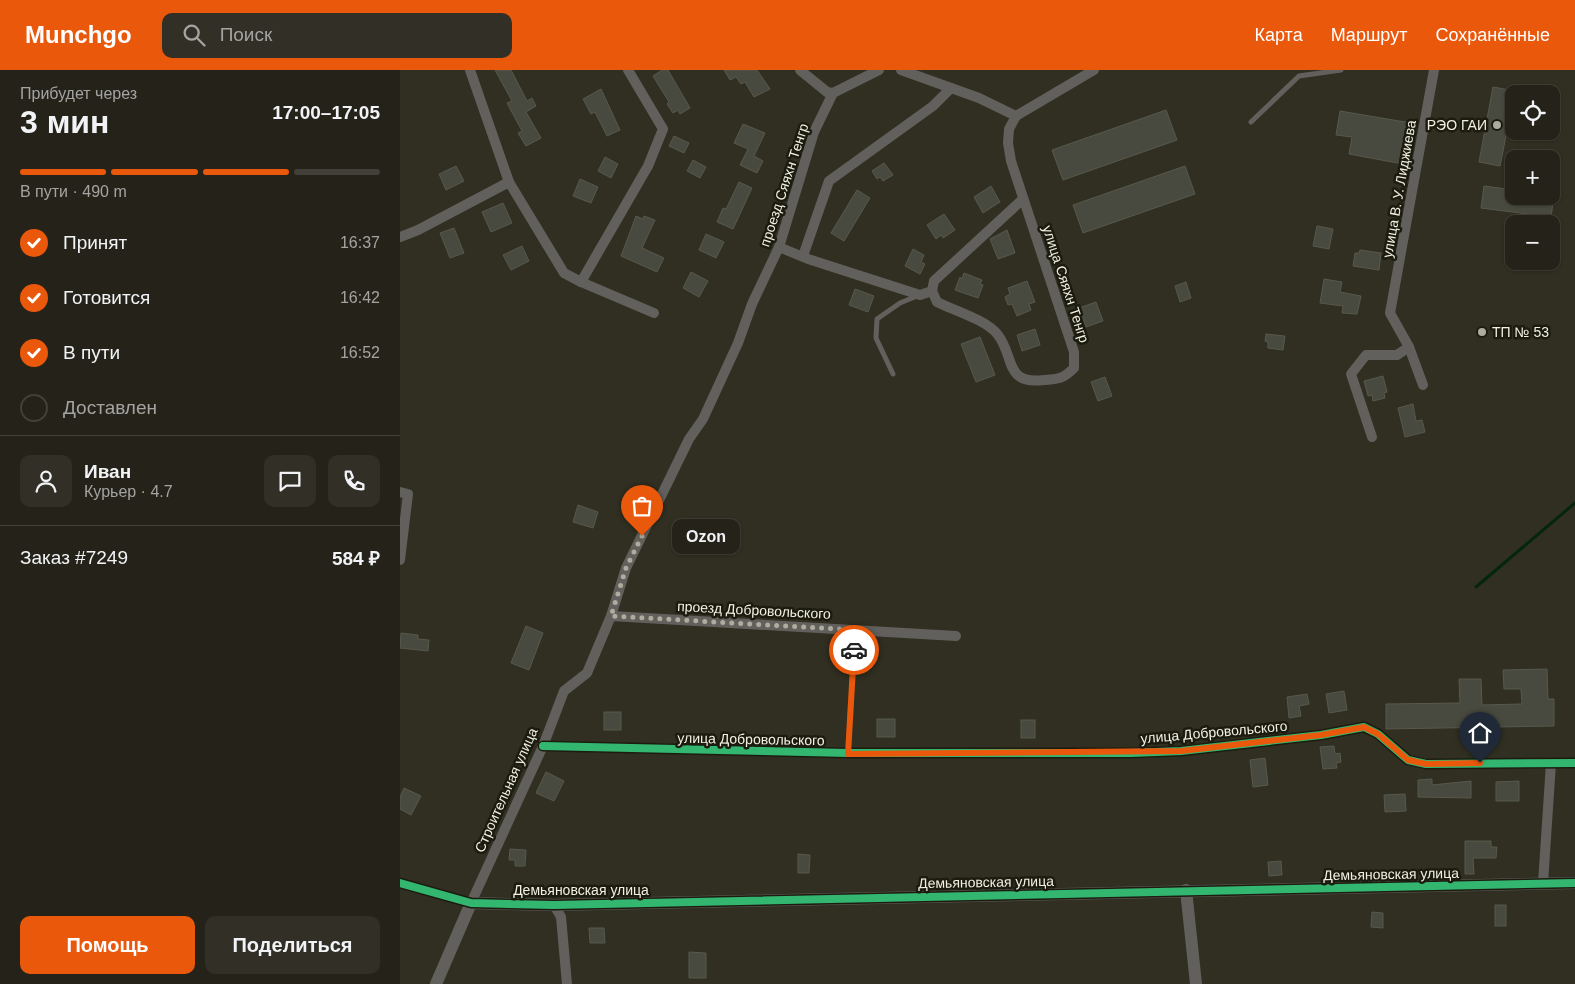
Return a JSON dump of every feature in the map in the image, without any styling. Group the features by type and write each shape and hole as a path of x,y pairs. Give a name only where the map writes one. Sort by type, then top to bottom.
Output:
{"street":[{"path":"470,70 509,182 564,273 654,313"},
{"path":"581,282 648,166 663,129 628,70"},
{"path":"800,70 827,92 833,93 879,70"},
{"path":"901,70 918,73 950,88 979,98 1016,116 1094,70"},
{"name":"улица В. У. Лиджиева","path":"1409,347 1390,313 1434,70"},
{"path":"803,256 829,180 933,106 950,88"},
{"name":"проезд Сяяхн Тенгр","path":"611,616 626,568 690,439 703,419 738,343 752,304 780,247 814,132 833,93"},
{"name":"улица Сяяхн Тенгр","path":"932,291 937,302 988,326 998,335 1018,377 1029,382 1064,378 1074,368 1074,352 1023,199 1008,143 1009,129 1016,116"},
{"path":"402,232 418,230 509,182"},
{"path":"780,247 920,295 932,291 934,281 1023,199"},
{"path":"1372,437 1351,374 1366,355 1397,355 1409,347 1423,385"},
{"path":"400,560 404,493"},
{"name":"проезд Добровольского","path":"611,616 956,636"},
{"name":"Строительная улица","path":"436,984 543,746 564,691 587,673 611,616"},
{"name":"улица Добровольского","path":"543,746 848,754 1181,751 1321,735 1364,727 1378,734 1408,760 1426,764 1575,763"},
{"path":"1543,883 1551,763"},
{"name":"Демьяновская улица","path":"400,883 471,903 554,905 1575,883"},
{"path":"1186,890 1196,984"},
{"path":"554,905 561,917 567,984"}],"lane":[{"path":"1251,122 1299,76 1341,70"},
{"path":"892,374 876,338 877,319 900,303 920,295"},
{"path":"848,754 855,630"}],"building":[{"path":"495,70 511,70 527,101 532,98 536,106 526,112 541,138 526,146 518,133 522,131 507,103 512,101"},
{"path":"662,70 668,70 690,108 680,114 678,110 673,113 667,104 669,102 653,76"},
{"path":"724,70 757,70 770,89 754,97 745,82 741,84 736,77 730,80"},
{"name":"РЭО ГАИ","path":"1493,87 1505,89 1505,140 1500,166 1479,162"},
{"path":"601,89 620,130 607,136 595,112 591,114 583,99"},
{"path":"1166,110 1177,140 1063,180 1052,150"},
{"path":"1340,111 1411,123 1403,164 1349,154 1352,137 1336,135"},
{"path":"743,124 765,133 754,156 763,161 757,173 740,165 748,149 734,143"},
{"path":"674,136 689,143 684,153 669,146"},
{"path":"605,157 618,164 611,178 598,171"},
{"path":"693,160 706,167 700,178 687,171"},
{"path":"884,163 893,175 883,181 880,177 877,179 872,171"},
{"path":"456,166 464,181 446,190 439,174"},
{"path":"1185,166 1195,194 1083,233 1073,205"},
{"path":"580,179 598,187 591,203 573,196"},
{"path":"739,182 752,188 733,229 717,222 723,208 726,209"},
{"path":"991,186 1000,202 983,213 974,197"},
{"path":"1484,186 1505,189 1505,205 1553,205 1551,215 1535,215 1481,208"},
{"path":"857,190 870,198 844,241 831,233"},
{"path":"503,203 512,223 491,232 482,212"},
{"path":"944,214 955,230 943,238 941,235 936,239 927,225"},
{"path":"636,216 643,219 644,216 655,220 642,248 664,258 657,272 621,256"},
{"path":"1317,226 1333,229 1329,249 1313,246"},
{"path":"454,228 464,253 450,258 440,233"},
{"path":"1007,230 1015,253 998,259 990,239"},
{"path":"706,234 724,242 716,258 699,250"},
{"path":"522,246 529,261 511,270 503,255"},
{"path":"913,249 924,255 921,262 925,264 920,274 905,266"},
{"path":"1360,250 1381,253 1379,270 1353,266 1355,253 1359,253"},
{"path":"691,272 708,281 699,297 683,288"},
{"path":"964,273 982,280 980,284 983,285 978,298 955,290 960,277 962,279"},
{"path":"1324,279 1342,282 1340,292 1361,296 1357,314 1342,313 1343,306 1320,303"},
{"path":"1027,281 1035,302 1029,304 1031,310 1017,316 1012,304 1008,305 1005,297 1010,294 1008,288"},
{"path":"1186,282 1191,298 1180,302 1175,286"},
{"path":"855,289 874,296 868,312 849,305"},
{"path":"1096,302 1103,321 1086,327 1079,308"},
{"path":"1035,329 1040,345 1022,351 1017,335"},
{"path":"1266,334 1285,336 1283,350 1268,348 1268,342 1265,341"},
{"path":"980,337 995,375 976,382 961,344"},
{"path":"1383,376 1387,392 1384,393 1385,398 1373,401 1372,395 1368,396 1364,381"},
{"path":"1105,377 1112,396 1098,401 1091,382"},
{"path":"1413,404 1416,421 1422,420 1425,432 1405,437 1398,408"},
{"path":"578,505 598,512 593,528 573,522"},
{"path":"526,626 543,633 529,670 511,663"},
{"path":"401,633 418,635 418,639 429,640 428,651 400,648"},
{"path":"1547,669 1548,699 1554,699 1554,726 1386,729 1386,704 1460,703 1459,679 1481,679 1482,705 1522,704 1521,689 1504,689 1503,670"},
{"path":"1344,691 1347,710 1329,713 1326,694"},
{"path":"1307,694 1309,704 1299,706 1301,716 1289,718 1287,697"},
{"path":"604,712 621,712 621,730 604,730"},
{"path":"877,719 895,719 895,737 877,737"},
{"path":"1021,720 1035,720 1035,738 1021,738"},
{"path":"1334,746 1335,754 1340,753 1341,762 1336,763 1337,768 1323,769 1320,747"},
{"path":"1265,758 1268,785 1253,787 1250,760"},
{"path":"546,772 564,781 554,801 536,793"},
{"path":"1432,779 1432,785 1471,781 1471,798 1418,797 1418,780"},
{"path":"1519,781 1519,801 1496,801 1496,782"},
{"path":"404,788 421,796 411,815 400,809 400,797"},
{"path":"1405,794 1406,811 1385,812 1384,795"},
{"path":"1465,841 1491,841 1491,847 1497,847 1496,858 1473,858 1474,874 1465,874"},
{"path":"510,849 526,850 525,866 515,866 515,860 509,860"},
{"path":"798,854 810,855 809,873 798,873"},
{"path":"1281,861 1282,875 1269,876 1268,862"},
{"path":"1495,905 1506,905 1506,926 1495,926"},
{"path":"1372,912 1383,913 1383,928 1371,927"},
{"path":"589,928 604,928 605,943 590,943"},
{"path":"689,952 706,953 706,978 689,978"}],"waterway":[{"path":"1476,587 1575,503"}],"cycle path":[{"path":"543,746 848,753 1131,753 1181,751 1321,735 1364,727 1378,734 1408,760 1426,764 1575,763"},
{"path":"400,883 471,903 554,905 1575,883"}],"way so far":[{"path":"642,536 626,568 611,616 855,630 854,650"}],"place":[{"name":"РЭО ГАИ","path":"1497,125"},
{"name":"ТП № 53","path":"1482,332"},
{"name":"Ozon","path":"642,536"}],"route":[{"path":"854,650 848,754 1131,753 1181,751 1321,735 1364,727 1378,734 1408,760 1426,764 1480,763"}]}
